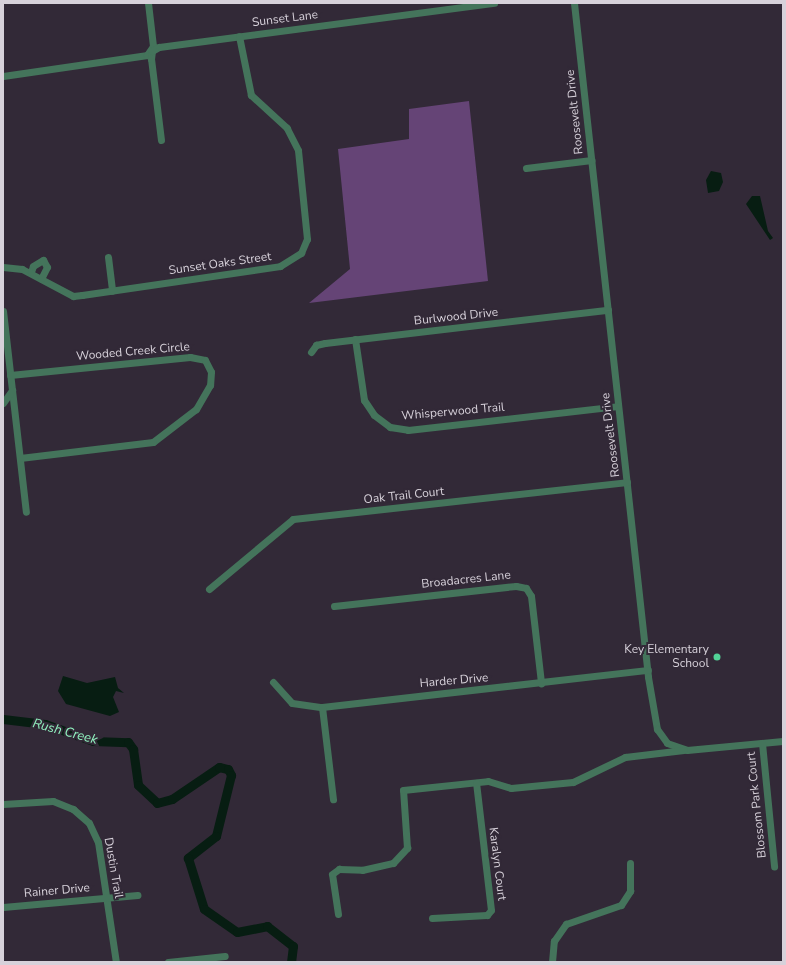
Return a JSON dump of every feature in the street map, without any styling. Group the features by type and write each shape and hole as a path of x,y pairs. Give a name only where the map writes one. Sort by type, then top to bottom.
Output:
{"street":[{"path":"148,3 161,140"},
{"name":"Sunset Lane","path":"3,76 139,58 167,44 494,3"},
{"name":"Roosevelt Drive","path":"574,3 648,670 657,729 667,743"},
{"name":"Sunset Oaks Street","path":"3,268 31,272 40,279 73,296 280,266 297,258 304,248 307,239 298,150 287,128 251,95 239,36"},
{"path":"526,168 592,160"},
{"path":"108,257 112,291"},
{"path":"31,272 43,260 47,267 40,279"},
{"name":"Burlwood Drive","path":"311,352 316,345 355,339 608,310"},
{"path":"3,311 26,512"},
{"name":"Whisperwood Trail","path":"355,339 364,400 374,415 390,427 408,430 618,406"},
{"name":"Wooded Creek Circle","path":"10,375 190,357 205,360 211,372 210,385 196,409 153,442 20,458"},
{"path":"3,403 12,390"},
{"name":"Oak Trail Court","path":"209,589 293,519 627,482"},
{"name":"Broadacres Lane","path":"334,606 516,586 526,588 531,596 541,683"},
{"name":"Harder Drive","path":"273,682 292,703 322,707 648,670"},
{"path":"322,707 334,799"},
{"path":"338,914 332,874 339,869 362,870 393,863 407,848 403,790 488,781 512,788 573,782 625,757 783,741"},
{"path":"651,755 667,743 687,750"},
{"name":"Blossom Park Court","path":"762,743 774,866"},
{"name":"Karalyn Court","path":"432,918 487,915 491,910 476,783"},
{"name":"Dustin Trail","path":"3,804 53,801 82,816 95,834 107,897 116,962"},
{"path":"552,962 554,941 566,924 621,904 630,891 630,862"},
{"name":"Rainer Drive","path":"3,907 137,895"},
{"path":"168,962 225,956"}],"shaded area":[{"path":"469,101 488,281 309,303 350,269 338,149 409,139 409,109"},
{"path":"711,171 721,173 723,182 719,191 708,193 706,180"},
{"path":"752,196 760,196 768,231 773,238 770,240 746,204"},
{"path":"63,676 87,683 115,677 118,688 124,693 116,691 113,697 119,712 110,716 66,704 58,691"}],"waterway":[{"name":"Rush Creek","path":"3,719 45,724 93,741 128,742 133,749 138,785 157,803 172,799 219,767 228,769 231,775 216,836 188,858 204,909 237,932 267,926 293,946 291,962"}],"place":[{"name":"Key Elementary School","path":"717,657"}]}
